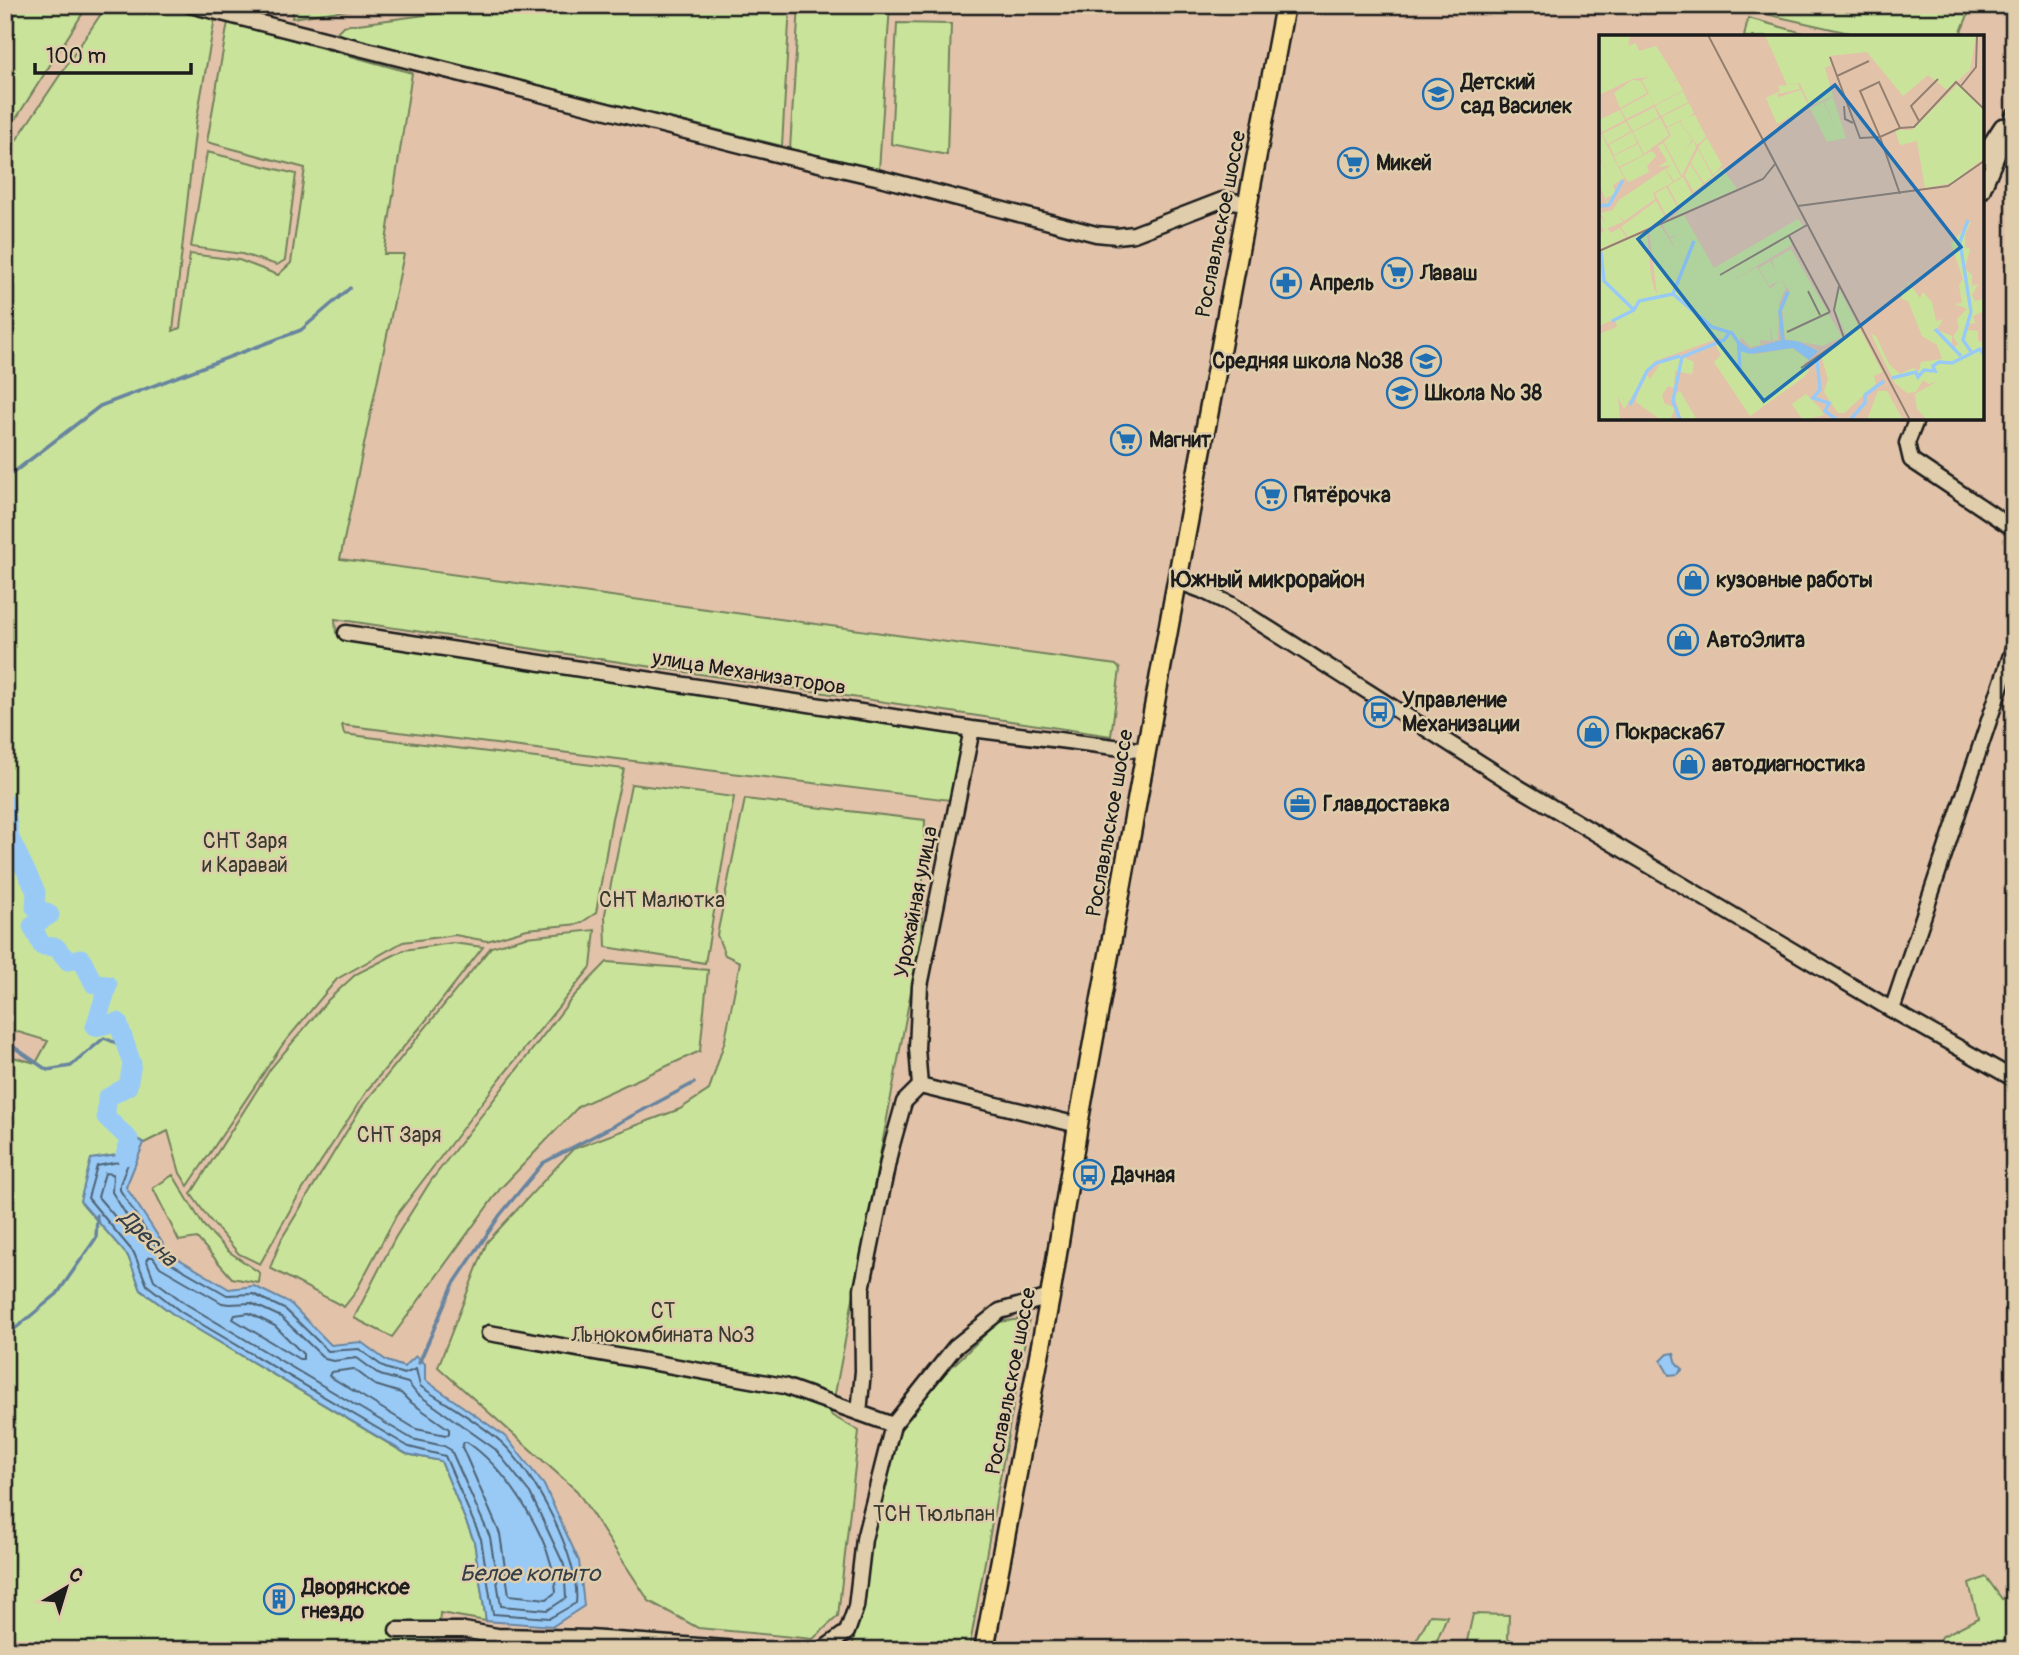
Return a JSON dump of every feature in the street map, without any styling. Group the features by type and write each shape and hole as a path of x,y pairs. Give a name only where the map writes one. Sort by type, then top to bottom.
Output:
{"main road":[{"name":"Рославльское шоссе","path":"984,1650 1050,1297 1078,1125 1146,751 1285,5"}],"street":[{"path":"190,5 1096,234 1134,234 1222,200 1248,203"},
{"path":"1984,154 2014,108"},
{"path":"1984,186 2014,115"},
{"path":"1916,420 1908,443 1911,460 2014,529"},
{"path":"1177,582 1230,604 1518,787 1892,1010 2014,1079"},
{"name":"улица Механизаторов","path":"346,633 972,729 1146,751"},
{"path":"1892,1010 2014,646"},
{"name":"Урожайная улица","path":"920,1086 916,1048 920,986 972,729"},
{"path":"859,1413 863,1371 862,1289 890,1152 904,1102 920,1086 1078,1125"},
{"path":"822,1650 847,1632 856,1607 864,1539 893,1425 956,1347 1000,1311 1050,1297"},
{"path":"489,1333 784,1386 893,1425"},
{"path":"397,1630 464,1630 497,1636 589,1638 752,1650"}],"green space":[{"path":"5,5 88,5 5,136"},
{"name":"СНТ Заря и Каравай","path":"107,5 153,5 215,18 196,123 173,331 180,328 190,254 239,260 278,275 291,263 305,168 207,142 228,22 412,73 384,254 404,254 340,559 1116,665 1120,669 1111,736 335,619 336,633 966,725 950,800 342,725 344,734 624,769 612,818 596,913 579,924 527,929 487,941 455,935 403,942 337,979 283,1044 188,1186 180,1173 168,1131 144,1143 125,1132 117,1155 80,1201 128,1256 141,1290 177,1317 406,1454 441,1461 474,1541 486,1621 440,1613 437,1650 5,1650 5,1055 36,1063 48,1041 5,1028 5,157"},
{"path":"294,5 380,5 292,18"},
{"path":"500,5 790,5 782,146 335,34 343,26"},
{"path":"799,5 890,5 879,170 790,149"},
{"path":"1758,5 1972,5 1960,35 1858,35 1757,12"},
{"path":"1748,18 1811,35 1744,35"},
{"path":"897,23 951,24 947,155 891,144"},
{"path":"207,152 296,174 285,260 277,265 242,254 191,247"},
{"name":"СНТ Малютка","path":"631,784 734,797 705,963 606,947 605,914"},
{"name":"СТ Льнокомбината №3","path":"745,799 925,820 921,938 831,1415 859,1431 838,1616 813,1639 698,1628 649,1601 577,1491 438,1367 487,1242 573,1149 680,1109 709,1090 725,1040 740,962 725,955 717,935"},
{"name":"СНТ Заря","path":"595,930 591,967 499,1080 396,1216 355,1293 344,1307 270,1268 282,1238 362,1106 491,947 526,937"},
{"name":"СНТ Заря","path":"452,943 483,947 368,1089 294,1203 260,1264 239,1254 191,1194 271,1068 328,1000 356,974 404,950"},
{"name":"СНТ Заря","path":"607,962 708,970 700,1051 579,1106 500,1189 392,1337 354,1318 395,1238 430,1182 573,997"},
{"path":"173,1175 203,1225 228,1251 260,1273 259,1283 232,1278 197,1238 179,1241 153,1188"},
{"name":"ТСН Тюльпан","path":"1029,1318 969,1650 852,1650 878,1487 907,1410 998,1322"},
{"path":"1986,1577 2002,1599 2014,1595 2014,1650 1935,1650 1941,1637 1978,1618 1969,1584"},
{"path":"1473,1614 1509,1615 1508,1638 1525,1650 1465,1650"},
{"path":"1430,1615 1447,1616 1433,1650 1411,1650"}],"water":[{"name":"Белое копыто","path":"125,1132 144,1143 126,1187 169,1253 229,1289 254,1286 291,1304 331,1345 361,1342 387,1361 404,1367 416,1356 425,1364 425,1380 506,1437 544,1485 579,1561 584,1606 553,1626 486,1621 474,1541 441,1461 407,1454 177,1317 141,1290 128,1256 80,1201 91,1159 117,1155"},
{"path":"1674,1353 1677,1364 1683,1369 1678,1374 1669,1375 1661,1361 1668,1354"}],"waterway":[{"path":"5,479 100,406 301,330 350,288"},
{"name":"Дресна","path":"5,802 10,838 36,892 35,907 50,915 32,926 42,946 56,947 68,961 81,958 94,984 108,985 95,1027 118,1022 132,1064 128,1086 107,1098 106,1117 129,1139 125,1156"},
{"path":"5,1041 47,1070 71,1066 104,1038 126,1047"},
{"path":"419,1363 453,1285 500,1215 543,1163 694,1083"},
{"path":"5,1337 57,1294 96,1238 97,1215"},
{"path":"2010,1650 2014,1644"}],"place":[{"name":"Детский сад Василек","path":"1438,94"},
{"name":"Микей","path":"1353,163"},
{"name":"Лаваш","path":"1397,273"},
{"name":"Апрель","path":"1286,283"},
{"name":"Средняя школа №38","path":"1426,361"},
{"name":"Школа № 38","path":"1402,393"},
{"name":"Магнит","path":"1126,440"},
{"name":"Пятёрочка","path":"1271,495"},
{"name":"кузовные работы","path":"1693,580"},
{"name":"АвтоЭлита","path":"1683,640"},
{"name":"Управление Механизации","path":"1379,712"},
{"name":"Покраска67","path":"1593,732"},
{"name":"автодиагностика","path":"1689,764"},
{"name":"Главдоставка","path":"1300,804"},
{"name":"Дачная","path":"1089,1175"},
{"name":"Дворянское гнездо","path":"279,1599"}],"district":[{"name":"Южный микрорайон","path":"1268,579"}]}
